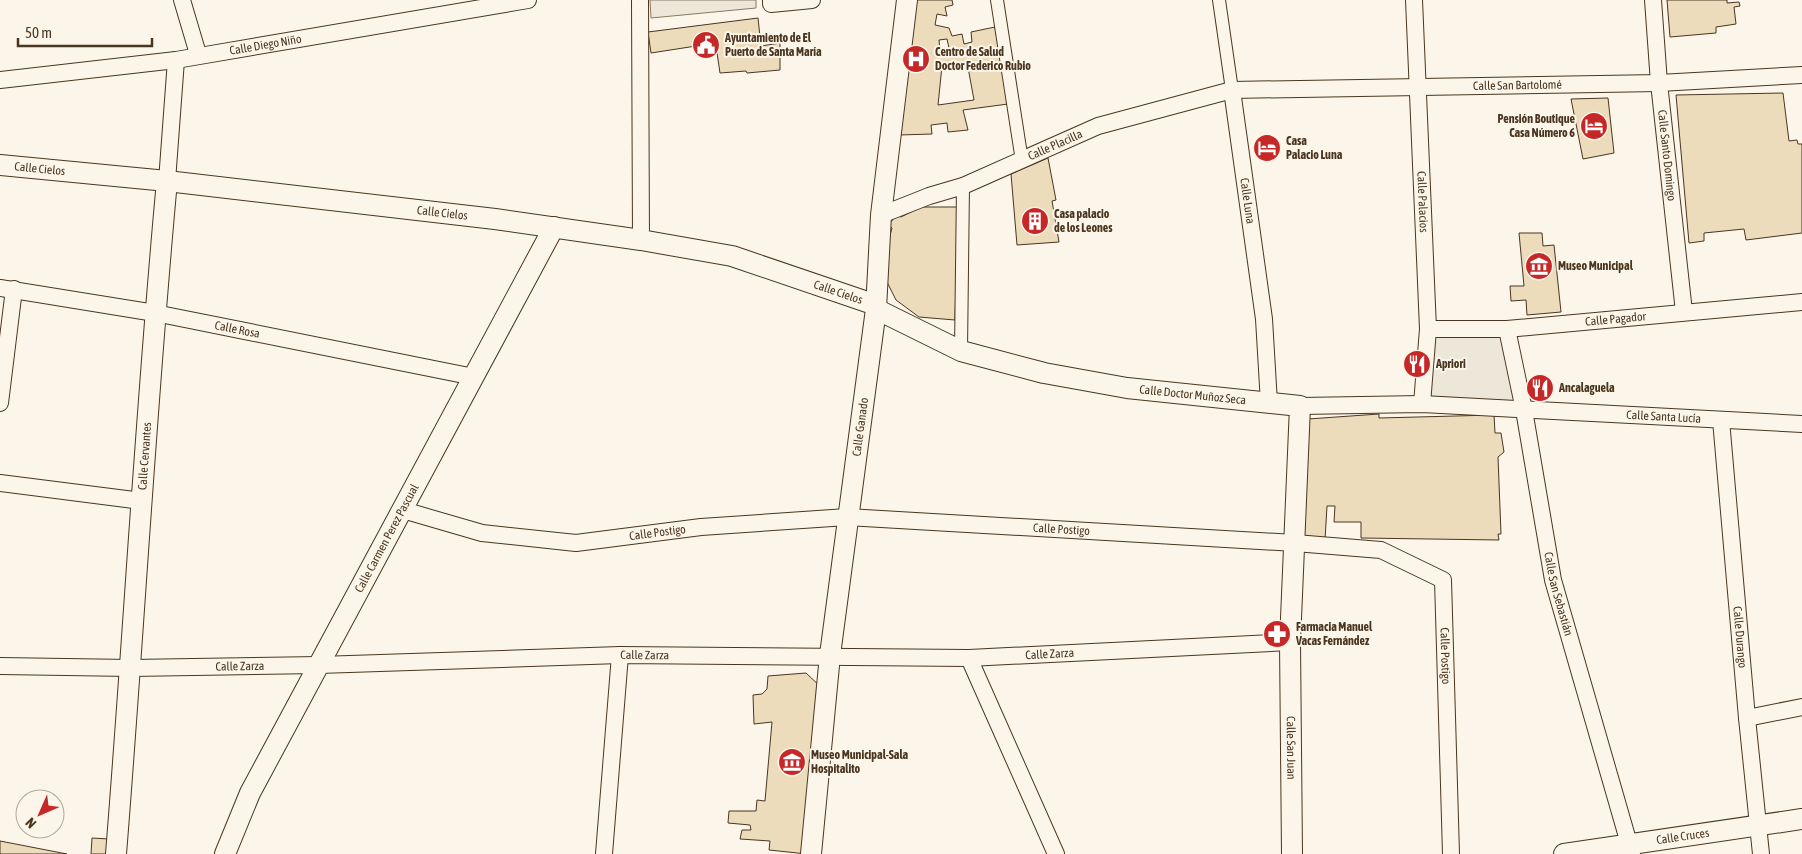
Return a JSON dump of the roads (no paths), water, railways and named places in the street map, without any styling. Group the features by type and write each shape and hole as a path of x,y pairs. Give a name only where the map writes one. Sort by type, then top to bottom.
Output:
{"street":[{"path":"182,0 198,54"},
{"name":"Calle Diego Niño","path":"0,80 176,60 198,54 528,0"},
{"path":"640,0 642,240"},
{"path":"771,0 771,4 812,0"},
{"name":"Calle Ganado","path":"811,854 830,655 876,307 881,215 907,0"},
{"path":"997,0 1022,161"},
{"name":"Calle Luna","path":"1219,0 1264,319 1270,403"},
{"name":"Calle Palacios","path":"1414,0 1416,87 1428,329 1422,404"},
{"name":"Calle Santo Domingo","path":"1654,0 1660,83 1684,312"},
{"name":"Calle Cervantes","path":"116,854 131,668 155,313 176,60"},
{"name":"Calle San Bartolomé","path":"1232,90 1660,83 1802,75"},
{"name":"Calle Placilla","path":"881,215 929,196 963,186 1098,126 1232,90"},
{"name":"Calle Cielos","path":"0,165 554,226 642,240 732,256 876,307"},
{"path":"961,351 963,186"},
{"name":"Calle Carmen Perez Pascual","path":"225,854 250,793 554,226"},
{"path":"0,403 7,289"},
{"name":"Calle Rosa","path":"7,289 155,313 474,377"},
{"name":"Calle Pagador","path":"1428,329 1507,329 1802,302"},
{"name":"Calle Doctor Muñoz Seca","path":"876,307 961,351 1044,373 1127,388 1300,406 1422,404 1524,410"},
{"name":"Calle San Sebastián","path":"1507,329 1524,410 1553,580 1630,850"},
{"path":"1290,642 1300,406"},
{"name":"Calle Santa Lucía","path":"1524,410 1802,424"},
{"name":"Calle Durango","path":"1721,420 1746,718 1761,854"},
{"path":"0,483 142,501"},
{"name":"Calle Postigo","path":"403,510 482,533 576,543 701,527 847,517 1295,543 1381,550 1443,580 1451,854"},
{"name":"Calle Zarza","path":"0,666 131,668 319,665 620,655 830,655 969,658 1290,642"},
{"name":"Calle San Juan","path":"1290,642 1292,854"},
{"path":"604,854 620,655"},
{"path":"969,658 1056,854"},
{"path":"1746,718 1802,707"},
{"name":"Calle Cruces","path":"1564,854 1630,850 1758,825 1802,819"}],"place":[{"name":"Ayuntamiento de El Puerto de Santa María","path":"706,45"},
{"name":"Centro de Salud Doctor Federico Rubio","path":"916,59"},
{"name":"Pensión Boutique Casa Número 6","path":"1594,126"},
{"name":"Casa Palacio Luna","path":"1267,148"},
{"name":"Casa palacio de los Leones","path":"1035,221"},
{"name":"Museo Municipal","path":"1539,266"},
{"name":"Apriori","path":"1417,364"},
{"name":"Ancalaguela","path":"1540,388"},
{"name":"Farmacia Manuel Vacas Fernández","path":"1277,634"},
{"name":"Museo Municipal-Sala Hospitalito","path":"792,762"}]}
